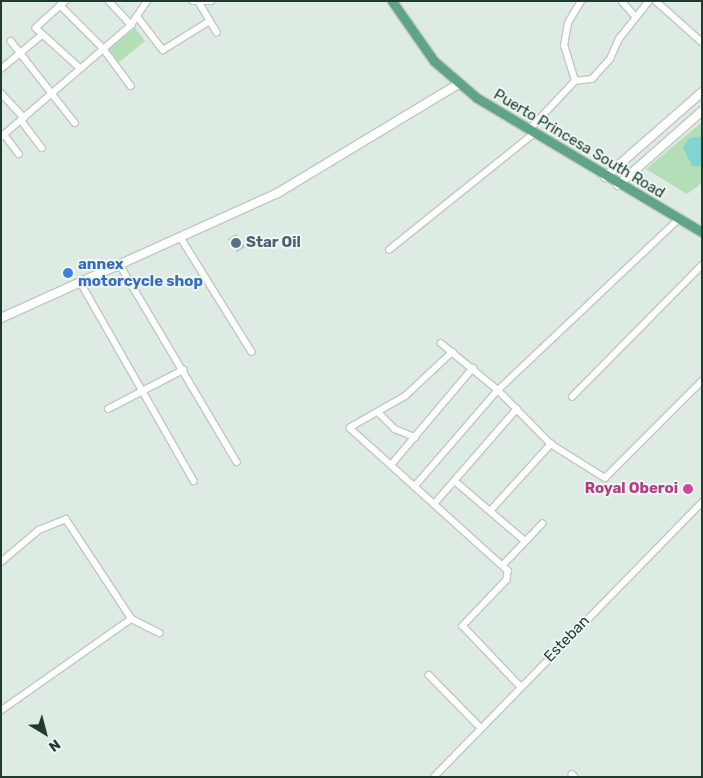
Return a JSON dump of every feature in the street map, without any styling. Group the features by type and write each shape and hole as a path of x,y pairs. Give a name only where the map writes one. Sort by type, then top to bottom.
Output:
{"main road":[{"name":"Puerto Princesa South Road","path":"392,1 418,42 458,84 530,134 702,232"}],"street":[{"path":"109,1 131,25"},
{"path":"19,154 2,135 131,25 147,1"},
{"path":"193,1 200,4 217,32"},
{"path":"200,4 211,1"},
{"path":"575,81 564,46 568,23 581,1"},
{"path":"622,1 635,16"},
{"path":"389,250 530,134 575,81 592,79 610,59 635,16 648,1"},
{"path":"656,1 702,42"},
{"path":"80,68 42,35 37,23 63,3 103,48 131,86"},
{"path":"137,16 163,50 210,21"},
{"path":"1,69 42,35"},
{"path":"11,41 74,123"},
{"path":"1,318 276,194 458,84"},
{"path":"605,177 702,92"},
{"path":"1,93 42,148"},
{"path":"618,184 702,111"},
{"path":"415,486 498,390 679,219"},
{"path":"181,238 252,352"},
{"path":"120,265 237,462"},
{"path":"572,397 702,265"},
{"path":"81,283 194,482"},
{"path":"441,343 498,390 551,444 608,477 702,381"},
{"path":"452,352 412,392 350,428 503,564 509,574 507,580 462,626 521,686"},
{"path":"391,465 473,368"},
{"path":"108,409 183,370"},
{"path":"434,504 517,409"},
{"path":"378,412 395,429 415,437"},
{"path":"490,511 551,444"},
{"path":"455,481 524,540"},
{"name":"Esteban","path":"434,777 702,502"},
{"path":"1,562 39,530 66,519 132,619 160,633"},
{"path":"503,564 524,540 542,524"},
{"path":"1,711 132,619"},
{"path":"429,675 481,728"}],"green space":[{"path":"135,28 145,41 118,63 107,50"},
{"path":"702,122 702,183 687,194 646,169"}],"water":[{"path":"702,136 702,166 692,166 683,147 690,138"}],"building":[{"name":"Star Oil","path":"236,234 245,247 237,252 228,239"}],"place":[{"name":"Star Oil","path":"236,243"},
{"name":"annex motorcycle shop","path":"68,273"},
{"name":"Royal Oberoi","path":"688,489"}]}
